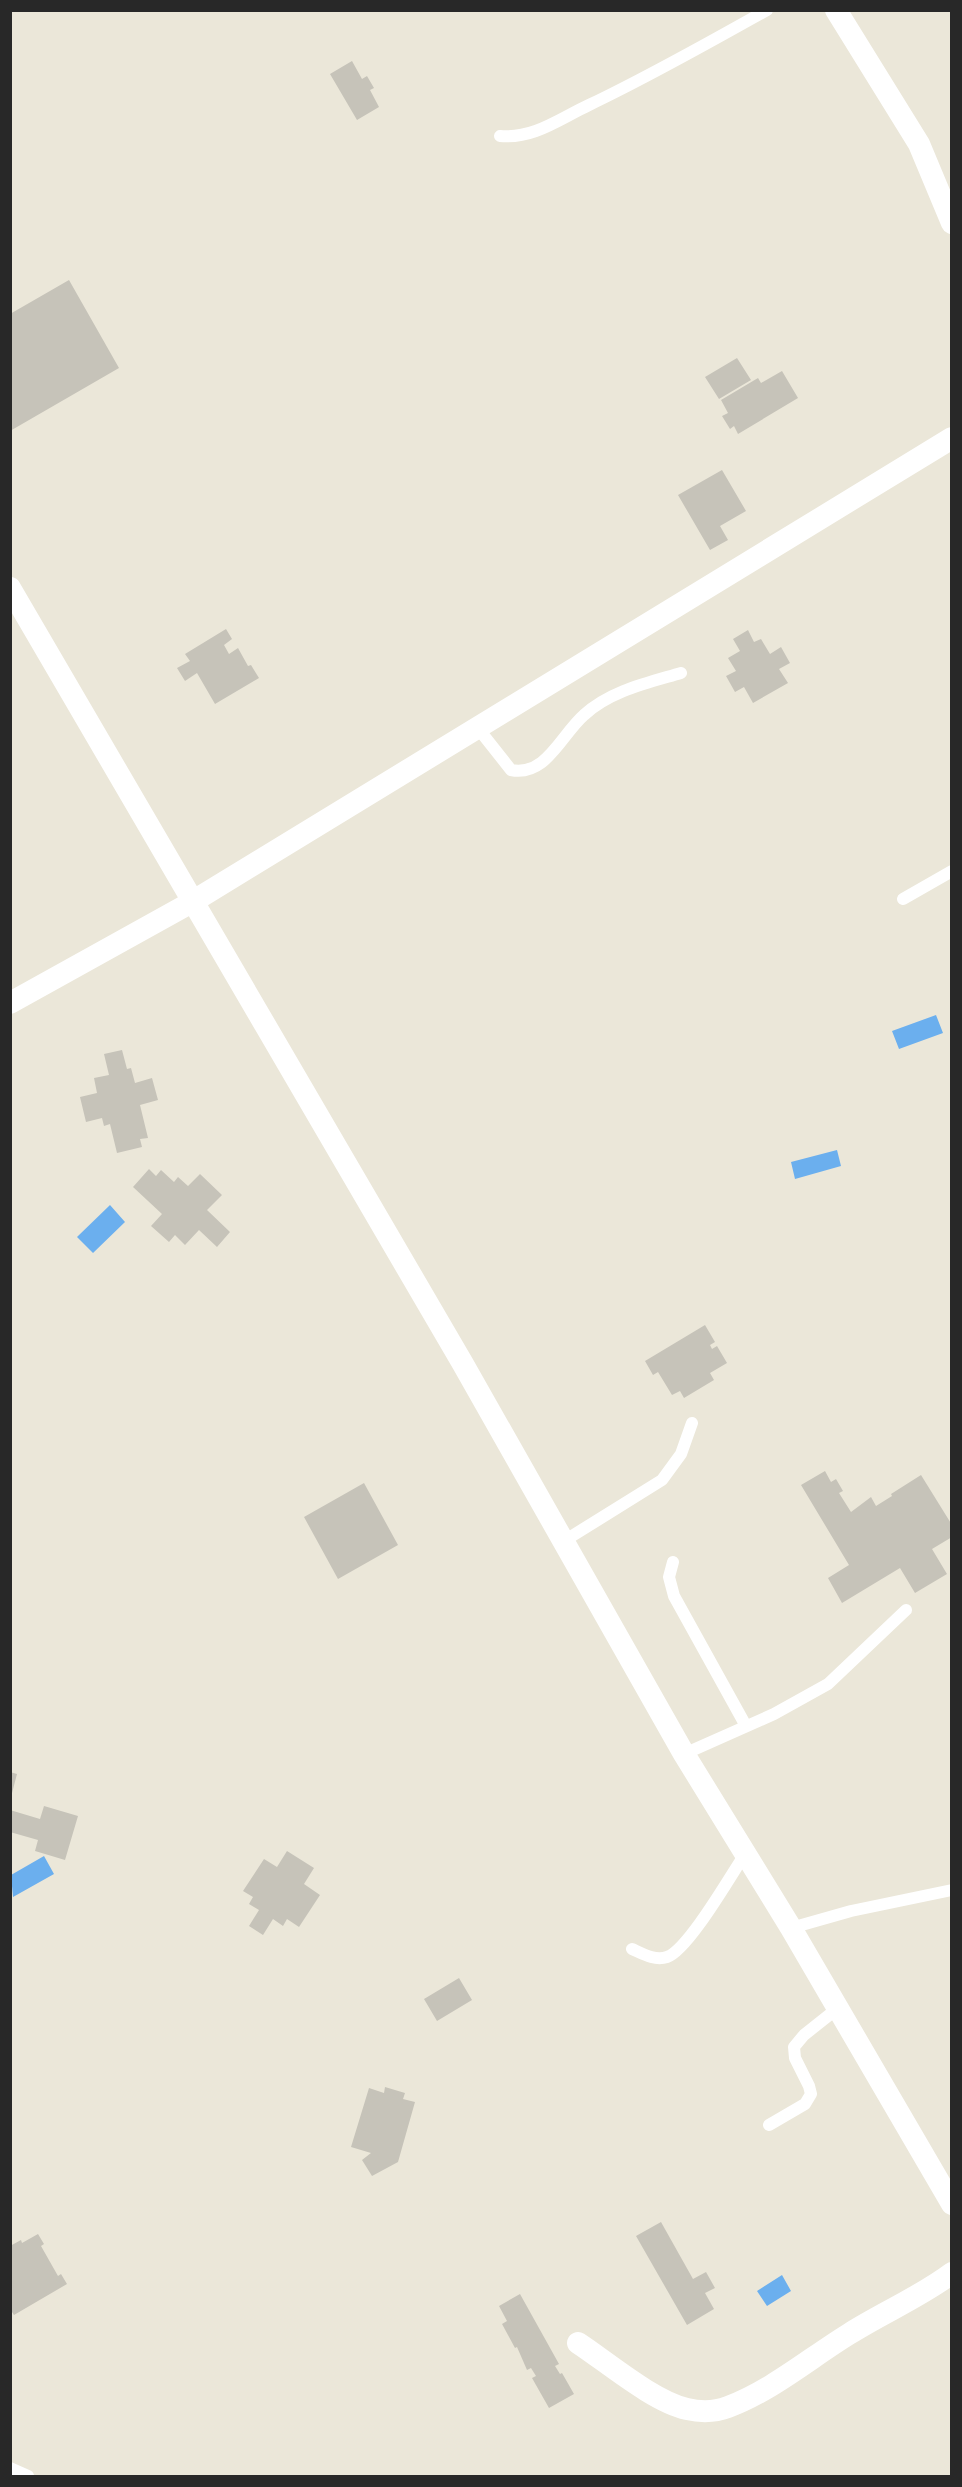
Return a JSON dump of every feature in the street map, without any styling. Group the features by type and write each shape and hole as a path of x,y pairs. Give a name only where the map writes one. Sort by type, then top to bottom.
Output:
{"street":[{"path":"836,10 919,144 951,223"},
{"path":"10,1003 192,902 951,438"},
{"path":"10,588 564,1541 684,1754 838,2008 951,2204"},
{"path":"578,2343 671,2403 696,2410 724,2408 748,2399 850,2333 951,2273"}],"lane":[{"path":"500,136 514,137 529,134 554,124 672,64 767,10"},
{"path":"477,727 511,770 522,772 533,769 545,760 584,714 608,699 634,687 681,673"},
{"path":"903,899 951,871"},
{"path":"564,1541 662,1480 681,1454 692,1423"},
{"path":"673,1562 669,1577 674,1596 746,1726"},
{"path":"684,1754 808,1697 828,1684 906,1610"},
{"path":"632,1949 658,1958 674,1954 712,1905 745,1854"},
{"path":"790,1928 850,1911 951,1890"},
{"path":"769,2125 805,2104 810,2097 811,2090 795,2058 794,2047 804,2035 838,2008"},
{"path":"10,2468 28,2476"}],"water":[{"path":"936,1015 943,1033 899,1049 892,1031"},
{"path":"837,1150 841,1166 795,1179 791,1162"},
{"path":"110,1205 125,1222 93,1253 77,1237"},
{"path":"44,1856 54,1874 13,1897 11,1875"},
{"path":"782,2275 791,2291 767,2306 757,2291"}],"building":[{"path":"352,61 362,79 367,76 374,88 370,90 379,107 357,120 330,74"},
{"path":"69,280 119,368 10,431 10,314"},
{"path":"737,358 751,380 719,399 705,377"},
{"path":"782,371 798,398 738,434 734,426 730,429 722,416 728,413 721,400 758,378 761,383"},
{"path":"722,470 746,511 720,526 728,540 710,550 678,495"},
{"path":"226,629 232,639 224,645 229,654 238,648 248,666 251,665 259,678 215,704 197,673 185,681 177,668 190,661 185,654"},
{"path":"748,630 754,642 761,639 770,654 781,647 790,663 779,669 788,683 753,703 744,687 735,692 726,676 736,671 728,658 740,651 733,639"},
{"path":"122,1050 127,1069 131,1068 135,1083 152,1078 158,1100 140,1105 148,1138 140,1139 142,1147 117,1153 110,1124 104,1126 102,1118 86,1122 80,1097 97,1093 94,1078 109,1075 104,1054"},
{"path":"149,1169 156,1176 161,1170 174,1182 178,1177 188,1186 200,1174 222,1195 207,1210 230,1232 217,1247 199,1230 185,1245 175,1235 169,1242 151,1226 162,1214 133,1187"},
{"path":"705,1325 715,1342 710,1345 712,1349 717,1346 727,1363 710,1373 714,1380 684,1398 680,1391 672,1395 658,1372 653,1375 645,1361"},
{"path":"825,1471 831,1482 836,1479 843,1491 839,1493 851,1512 871,1497 876,1506 921,1475 952,1525 952,1537 932,1549 947,1574 915,1593 900,1568 842,1603 828,1578 849,1565 801,1485"},
{"path":"364,1483 398,1545 338,1579 304,1517"},
{"path":"10,1772 17,1774 11,1797 10,1797"},
{"path":"44,1806 78,1816 65,1860 35,1851 38,1840 10,1832 10,1810 40,1819"},
{"path":"287,1851 314,1868 304,1884 320,1895 299,1927 287,1919 283,1926 273,1919 263,1935 249,1926 259,1910 249,1904 253,1897 243,1891 264,1859 277,1867"},
{"path":"459,1978 472,2000 437,2021 424,1999"},
{"path":"385,2087 405,2093 403,2099 415,2102 398,2162 372,2176 362,2160 371,2153 351,2147 369,2088 384,2093"},
{"path":"661,2222 693,2279 706,2272 715,2288 705,2293 714,2309 687,2325 636,2236"},
{"path":"38,2234 44,2244 41,2246 58,2276 61,2274 67,2284 14,2315 10,2309 10,2246 21,2240 22,2243"},
{"path":"520,2294 559,2364 555,2366 560,2374 562,2373 574,2394 549,2408 532,2378 536,2376 531,2368 527,2370 517,2347 515,2348 502,2324 507,2321 499,2306"}]}
